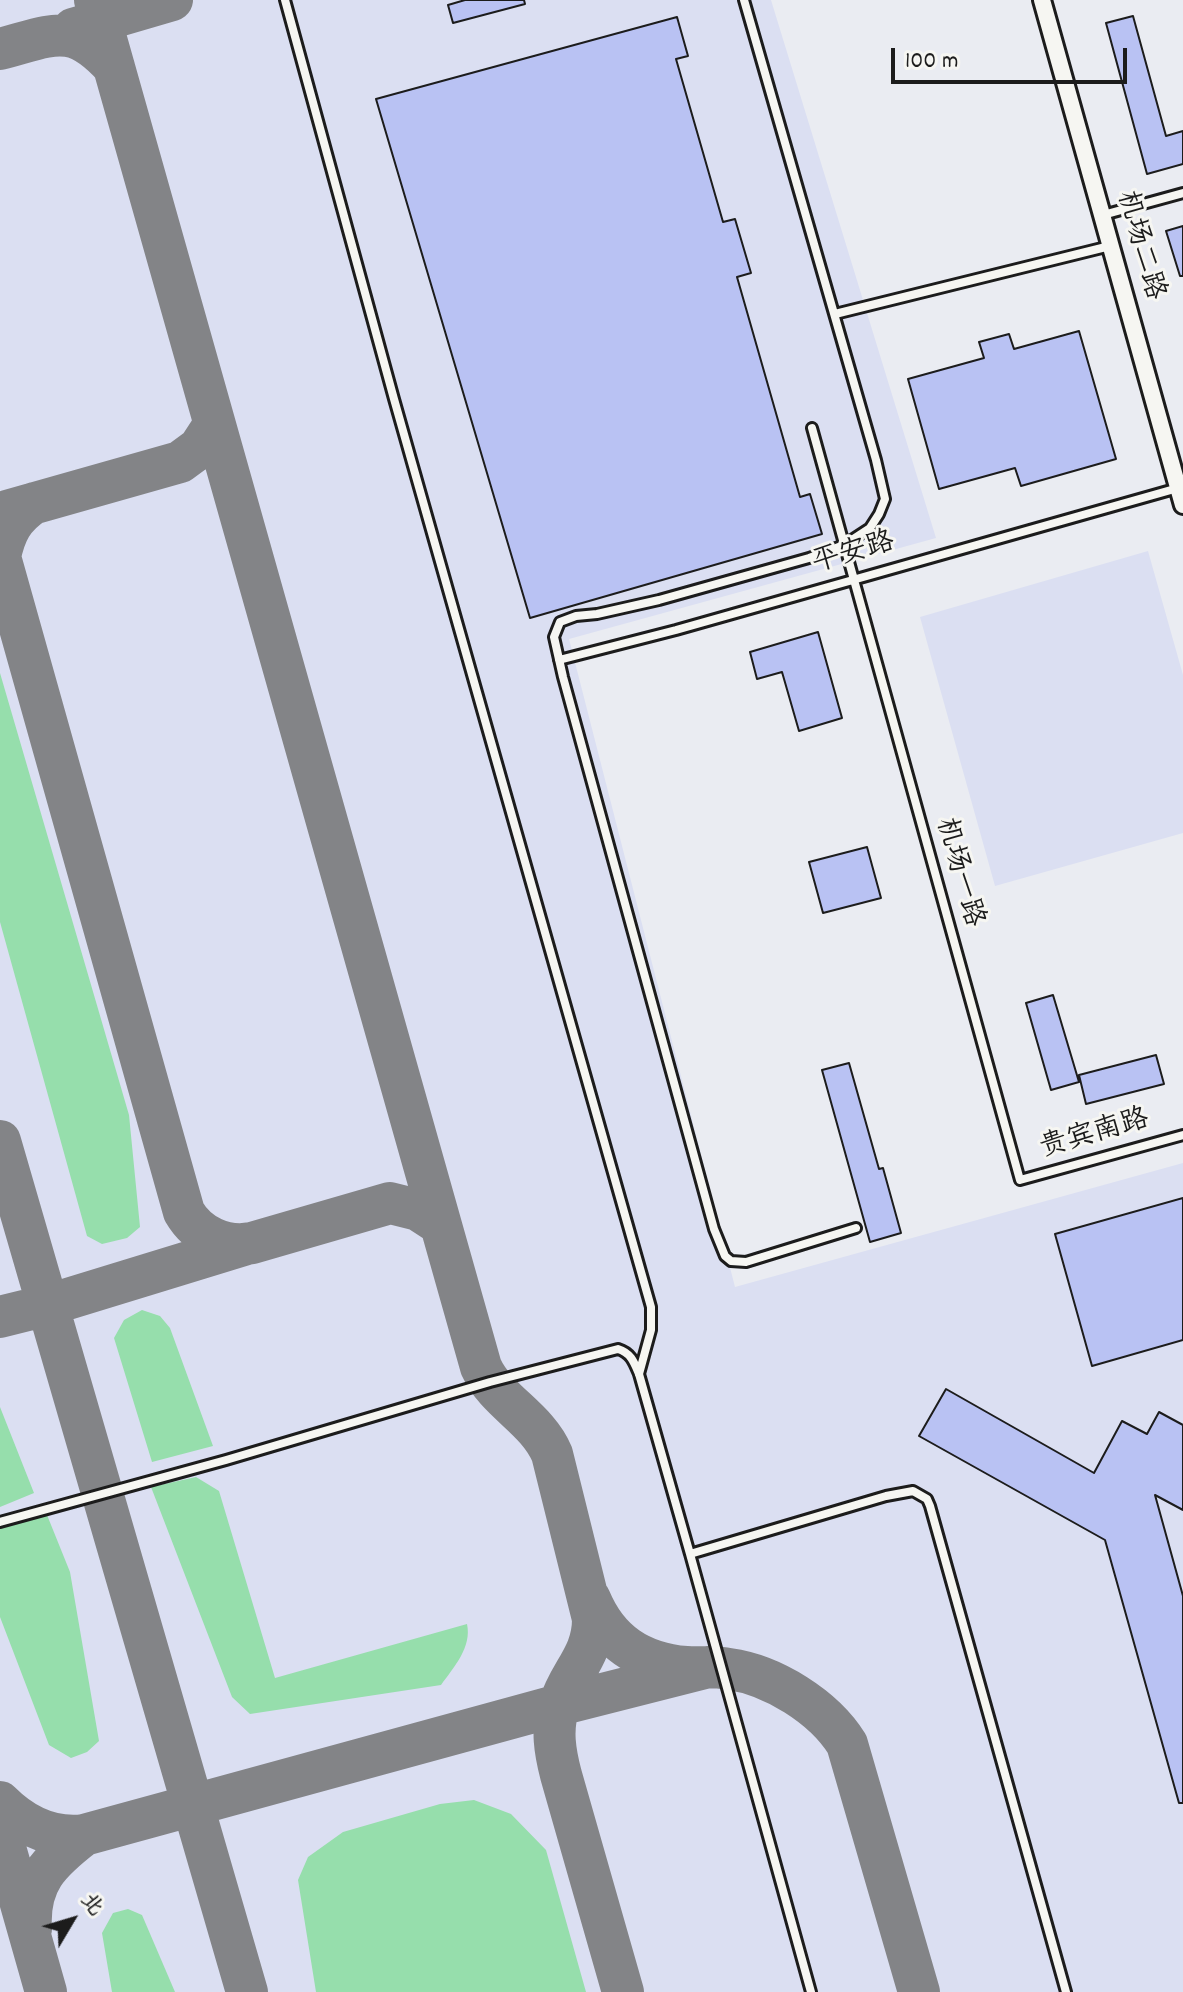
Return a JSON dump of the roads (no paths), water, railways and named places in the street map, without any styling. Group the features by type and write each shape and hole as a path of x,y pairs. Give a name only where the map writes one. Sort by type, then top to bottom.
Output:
{"street":[{"name":"机场二路","path":"1042,0 1183,505"}],"lane":[{"path":"285,0 394,399 651,1307 651,1330 639,1374"},
{"path":"744,0 885,499 870,528 844,545 674,596 564,620 555,631 563,677 714,1229 725,1256 731,1261 746,1262 856,1228"},
{"path":"1102,215 1183,193"},
{"path":"835,314 1111,246"},
{"name":"机场一路","path":"812,428 1020,1180"},
{"name":"平安路","path":"559,660 676,630 1178,488"},
{"name":"贵宾南路","path":"1020,1180 1183,1135"},
{"path":"0,1522 606,1350 626,1352 639,1374 811,1992"},
{"path":"690,1554 904,1491 913,1491 927,1499 1066,1992"}]}
